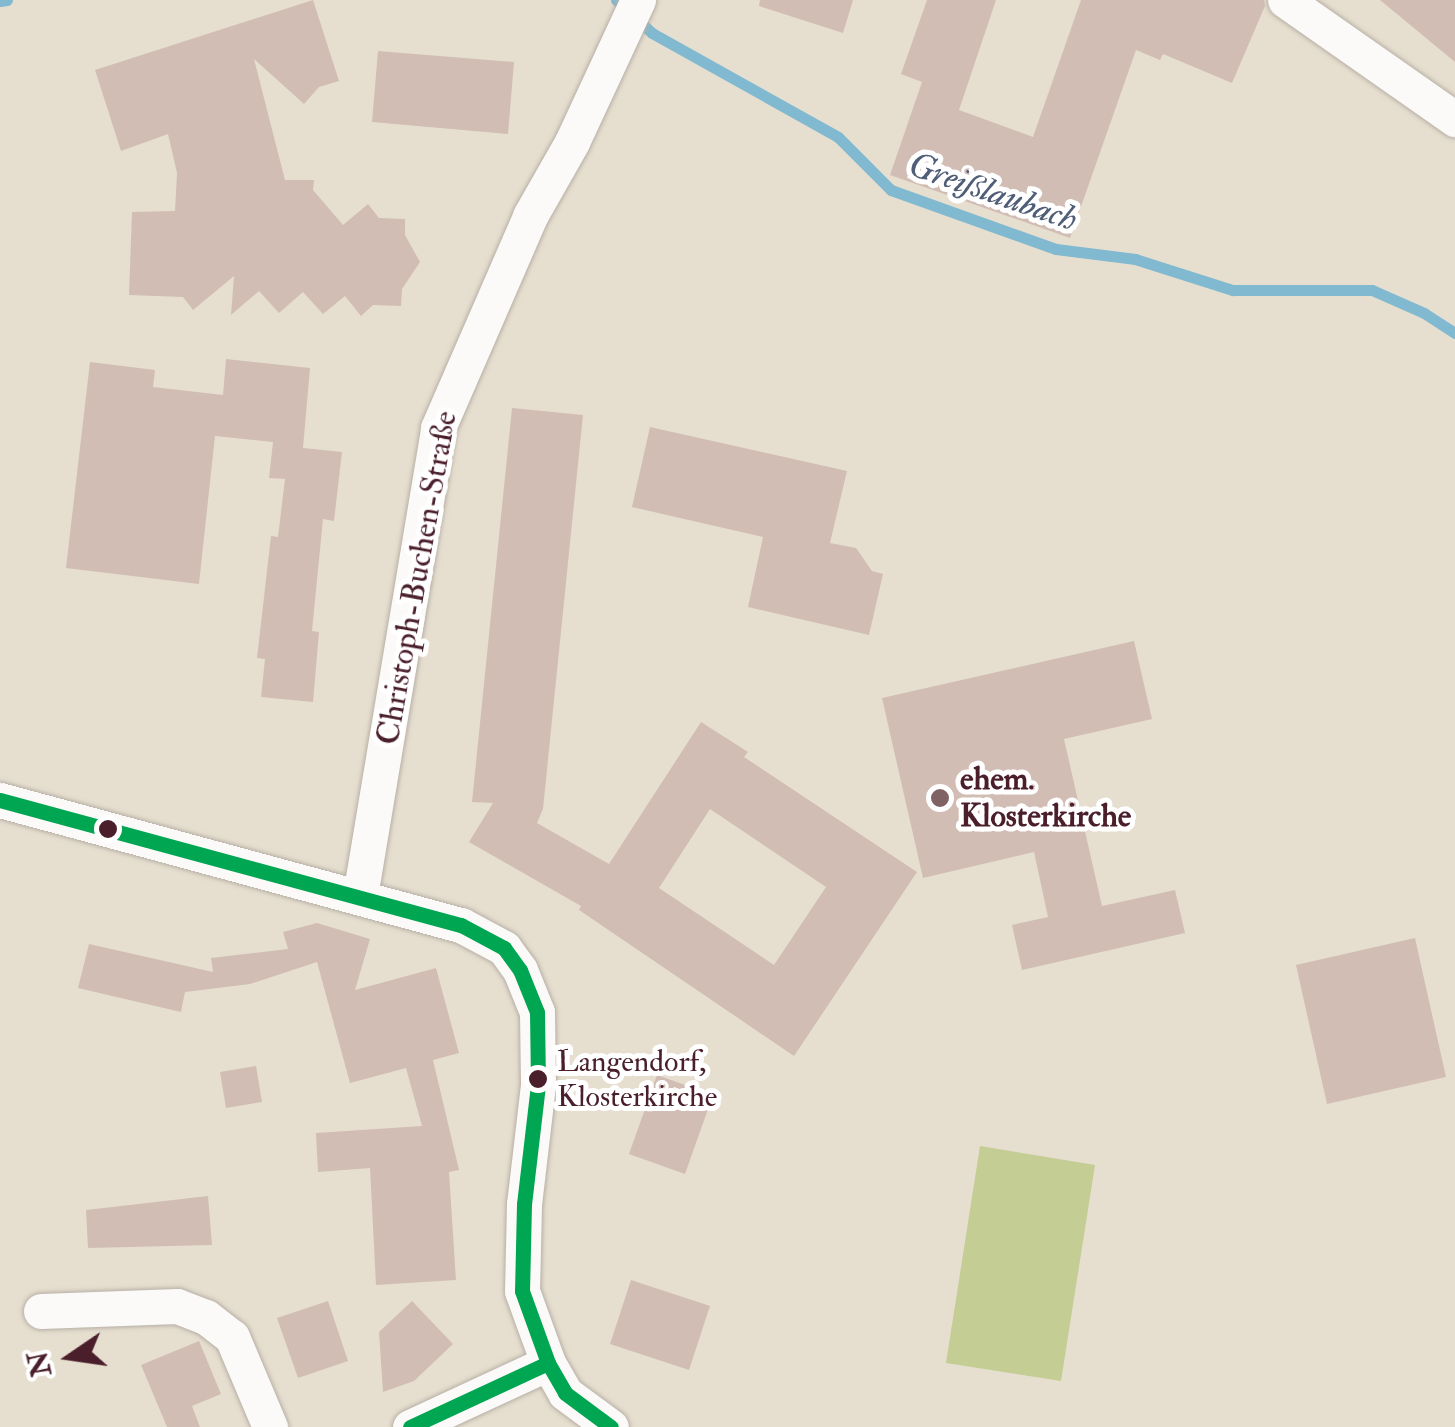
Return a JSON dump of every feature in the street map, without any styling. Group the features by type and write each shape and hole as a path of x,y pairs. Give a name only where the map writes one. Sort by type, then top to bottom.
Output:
{"street":[{"path":"1285,0 1455,119"},
{"name":"Christoph-Buchen-Straße","path":"360,896 438,428 501,291 530,216 572,142 632,13"},
{"path":"0,800 360,896 461,926 504,948 520,970 537,1012 522,1290 548,1362 565,1394 611,1427"},
{"path":"42,1311 177,1306 206,1316 232,1337 270,1427"},
{"path":"410,1427 548,1362"}],"green space":[{"path":"980,1146 1095,1165 1061,1381 946,1363"}],"building":[{"path":"313,0 339,81 319,87 304,104 254,59 285,180 314,180 313,190 343,225 368,204 379,218 405,219 405,235 420,262 402,289 401,306 373,305 361,316 345,296 323,314 303,292 279,313 259,291 231,315 234,276 193,310 183,297 129,295 132,212 175,211 177,173 168,134 121,151 95,70"},
{"path":"760,0 853,0 843,33 759,6"},
{"path":"927,0 996,0 959,110 1033,137 1081,0 1264,0 1265,6 1232,83 1163,54 1160,60 1136,50 1070,238 890,175 922,82 901,74"},
{"path":"1380,0 1455,0 1455,62"},
{"path":"378,51 514,62 508,134 372,122"},
{"path":"226,359 310,368 303,448 342,452 334,521 323,519 312,631 319,632 313,702 261,697 265,659 257,658 271,536 278,537 285,479 269,478 273,442 215,436 199,584 66,568 90,362 155,370 153,387 223,395"},
{"path":"512,408 583,415 543,809 537,823 609,864 701,722 748,752 744,757 917,872 794,1056 579,910 581,906 469,842 493,803 472,802","holes":["710,809 826,887 774,965 659,888"]},
{"path":"650,427 847,471 830,543 856,548 872,571 883,574 869,635 748,607 763,537 632,507"},
{"path":"1134,641 1152,719 1064,739 1102,906 1175,890 1185,933 1022,970 1012,925 1048,917 1034,852 923,878 882,698"},
{"path":"317,923 370,939 355,990 436,968 459,1053 433,1060 459,1170 449,1172 456,1280 376,1285 370,1168 318,1172 316,1133 422,1126 406,1068 350,1083 317,962 250,984 185,992 181,1012 78,988 89,944 213,972 211,958 288,949 283,932"},
{"path":"1415,938 1446,1077 1327,1104 1296,965"},
{"path":"256,1066 262,1102 226,1108 220,1072"},
{"path":"657,1075 713,1095 685,1174 629,1154"},
{"path":"208,1196 212,1245 88,1248 86,1210"},
{"path":"631,1280 710,1306 689,1370 610,1344"},
{"path":"328,1301 348,1361 298,1378 277,1318"},
{"path":"412,1301 453,1344 414,1381 383,1392 379,1332"},
{"path":"199,1341 221,1394 192,1406 200,1427 167,1427 141,1365"}],"waterway":[{"name":"Greißlaubach","path":"0,1 7,0"},
{"name":"Greißlaubach","path":"616,0 652,33 838,137 891,190 1056,249 1135,259 1233,290 1372,290 1424,313 1455,333"}],"transit line":[{"path":"0,800 461,925 504,948 520,970 537,1012 538,1085 524,1204 522,1291 548,1363 565,1393 611,1427"},
{"path":"410,1427 548,1363"}],"place":[{"name":"ehem. Klosterkirche","path":"940,798"},
{"name":"Langendorf, Klosterkirche","path":"538,1079"}]}
